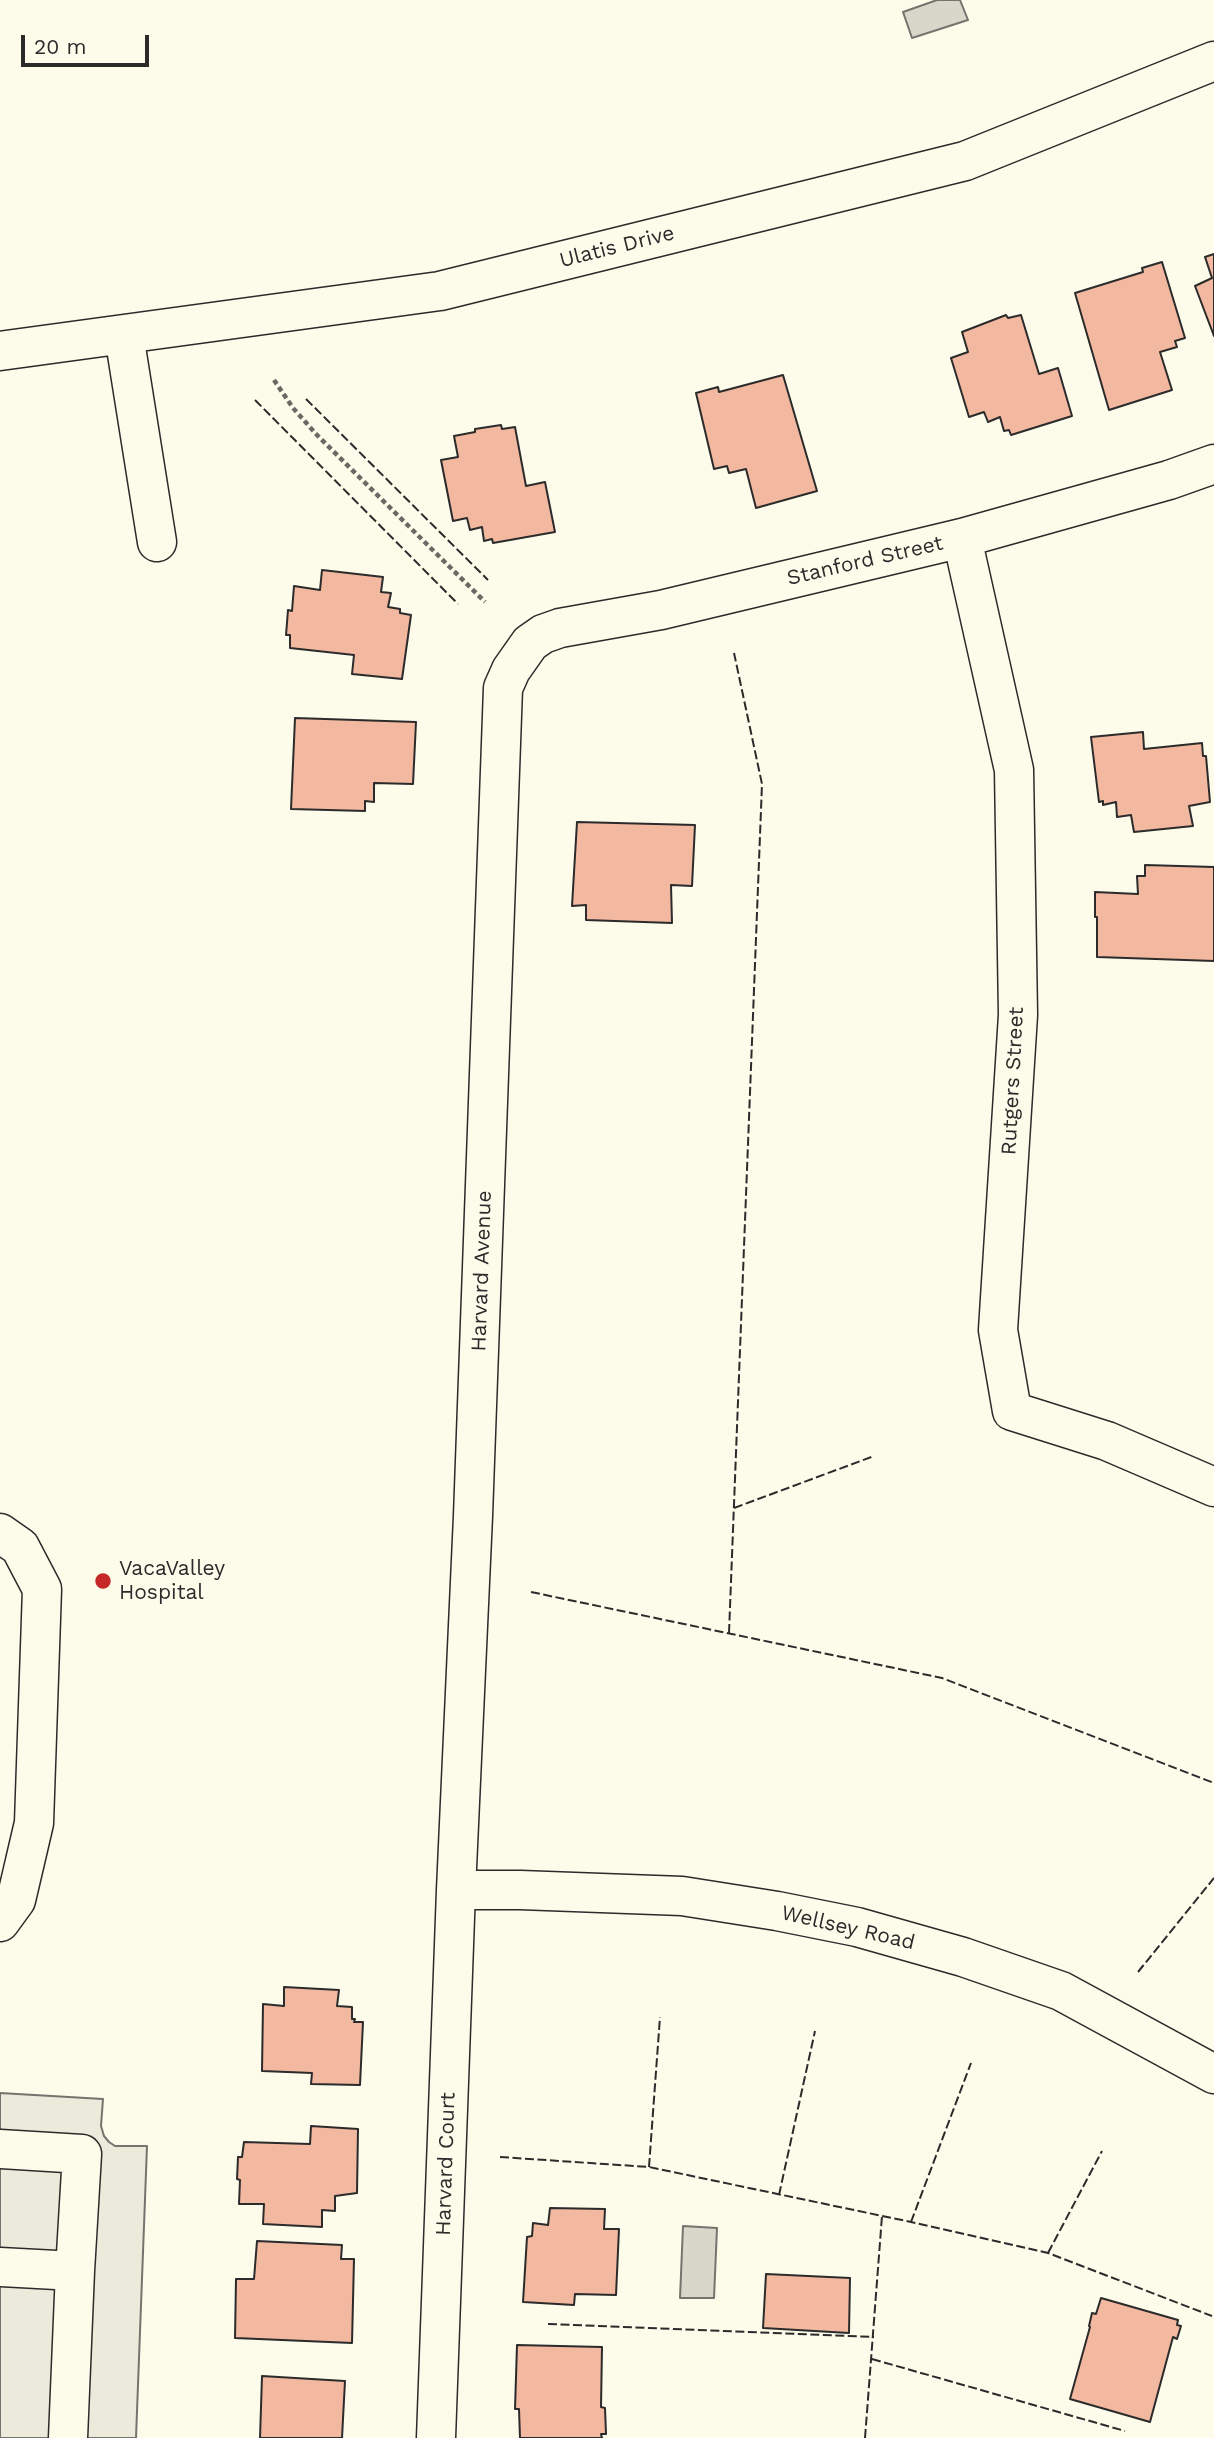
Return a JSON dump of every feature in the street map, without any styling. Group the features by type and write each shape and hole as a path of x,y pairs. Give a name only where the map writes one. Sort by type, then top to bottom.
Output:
{"street":[{"name":"Ulatis Drive","path":"0,351 440,290 965,161 1214,61"},
{"path":"124,335 157,542"},
{"name":"Stanford Street","path":"520,656 530,643 560,628 661,610 962,538 1169,480 1214,464"},
{"name":"Rutgers Street","path":"962,538 1014,770 1018,1014 998,1331 1012,1411 1107,1441 1214,1487"},
{"name":"Harvard Avenue","path":"456,1890 473,1516 501,707 503,688 520,656"},
{"path":"0,1503 10,1540 43,1589 34,1823 16,1900 0,1922"},
{"name":"Wellsey Road","path":"456,1890 682,1896 857,1927 963,1957 1061,1992 1214,2074"},
{"name":"Harvard Court","path":"436,2438 456,1890"},
{"path":"0,2149 82,2154 68,2438"},
{"path":"0,2267 75,2271"}],"path":[{"path":"274,380 293,408 317,435 485,602"}],"shaded area":[{"path":"937,0 960,0 968,20 912,38 903,12"},
{"path":"0,2093 103,2099 101,2126 109,2142 115,2146 147,2146 136,2438 0,2438"},
{"path":"683,2226 717,2228 714,2298 680,2298"}],"building":[{"path":"1214,254 1214,336 1195,286 1212,278 1205,257"},
{"path":"1162,262 1185,338 1175,341 1177,347 1160,352 1172,390 1109,410 1075,293 1143,272 1142,268"},
{"path":"1006,315 1008,318 1021,315 1039,374 1058,368 1072,416 1011,435 1009,430 1004,431 1000,417 988,422 984,412 969,417 951,358 968,352 962,332"},
{"path":"783,375 817,491 756,508 746,469 729,473 727,466 714,469 696,393 718,387 719,392"},
{"path":"501,425 502,429 515,427 526,486 545,482 555,532 493,543 492,539 484,541 482,527 470,530 467,518 453,521 441,460 458,457 454,436"},
{"path":"322,570 383,577 381,592 391,593 388,607 411,615 402,679 352,674 354,655 290,648 290,635 286,635 294,586 320,590"},
{"path":"295,718 416,722 413,784 374,783 374,802 365,801 365,811 291,809"},
{"path":"1143,732 1144,749 1202,743 1203,756 1206,756 1210,802 1189,806 1193,826 1134,832 1131,815 1117,817 1116,802 1103,805 1103,801 1099,802 1091,737"},
{"path":"577,822 695,825 692,886 671,885 672,923 586,920 586,905 572,906"},
{"path":"1145,865 1214,867 1214,961 1097,957 1095,892 1138,894 1137,876 1145,876"},
{"path":"284,1987 339,1990 337,2006 352,2007 354,2022 363,2022 360,2085 311,2084 312,2073 262,2071 263,2004 284,2006"},
{"path":"311,2126 358,2129 357,2193 335,2196 335,2211 322,2210 322,2227 263,2224 264,2204 239,2204 238,2157 242,2157 244,2142 310,2144"},
{"path":"550,2208 605,2209 604,2229 619,2229 616,2295 575,2294 574,2305 523,2302 527,2237 532,2236 533,2223 548,2225"},
{"path":"257,2241 342,2245 341,2259 354,2259 352,2343 235,2338 236,2279 254,2279"},
{"path":"766,2274 850,2278 849,2333 763,2328"},
{"path":"1101,2298 1178,2320 1177,2325 1181,2326 1177,2339 1173,2337 1150,2422 1070,2399 1092,2313 1096,2314"},
{"path":"517,2345 602,2347 601,2407 605,2408 606,2434 601,2434 602,2438 520,2438 519,2409 515,2409"},
{"path":"262,2376 345,2381 342,2438 260,2438"}],"fence":[{"path":"306,399 488,580"},
{"path":"255,400 458,604"},
{"path":"729,1633 762,784 734,653"},
{"path":"734,1508 874,1456"},
{"path":"531,1592 942,1678 1214,1783"},
{"path":"1138,1972 1214,1878"},
{"path":"649,2167 660,2017"},
{"path":"779,2195 815,2031"},
{"path":"911,2222 971,2063"},
{"path":"1048,2253 1102,2151"},
{"path":"500,2157 649,2167 911,2222 1048,2253 1212,2316"},
{"path":"865,2438 882,2216"},
{"path":"548,2324 874,2337"},
{"path":"872,2359 1125,2431"}],"place":[{"name":"VacaValley Hospital","path":"103,1581"}]}
